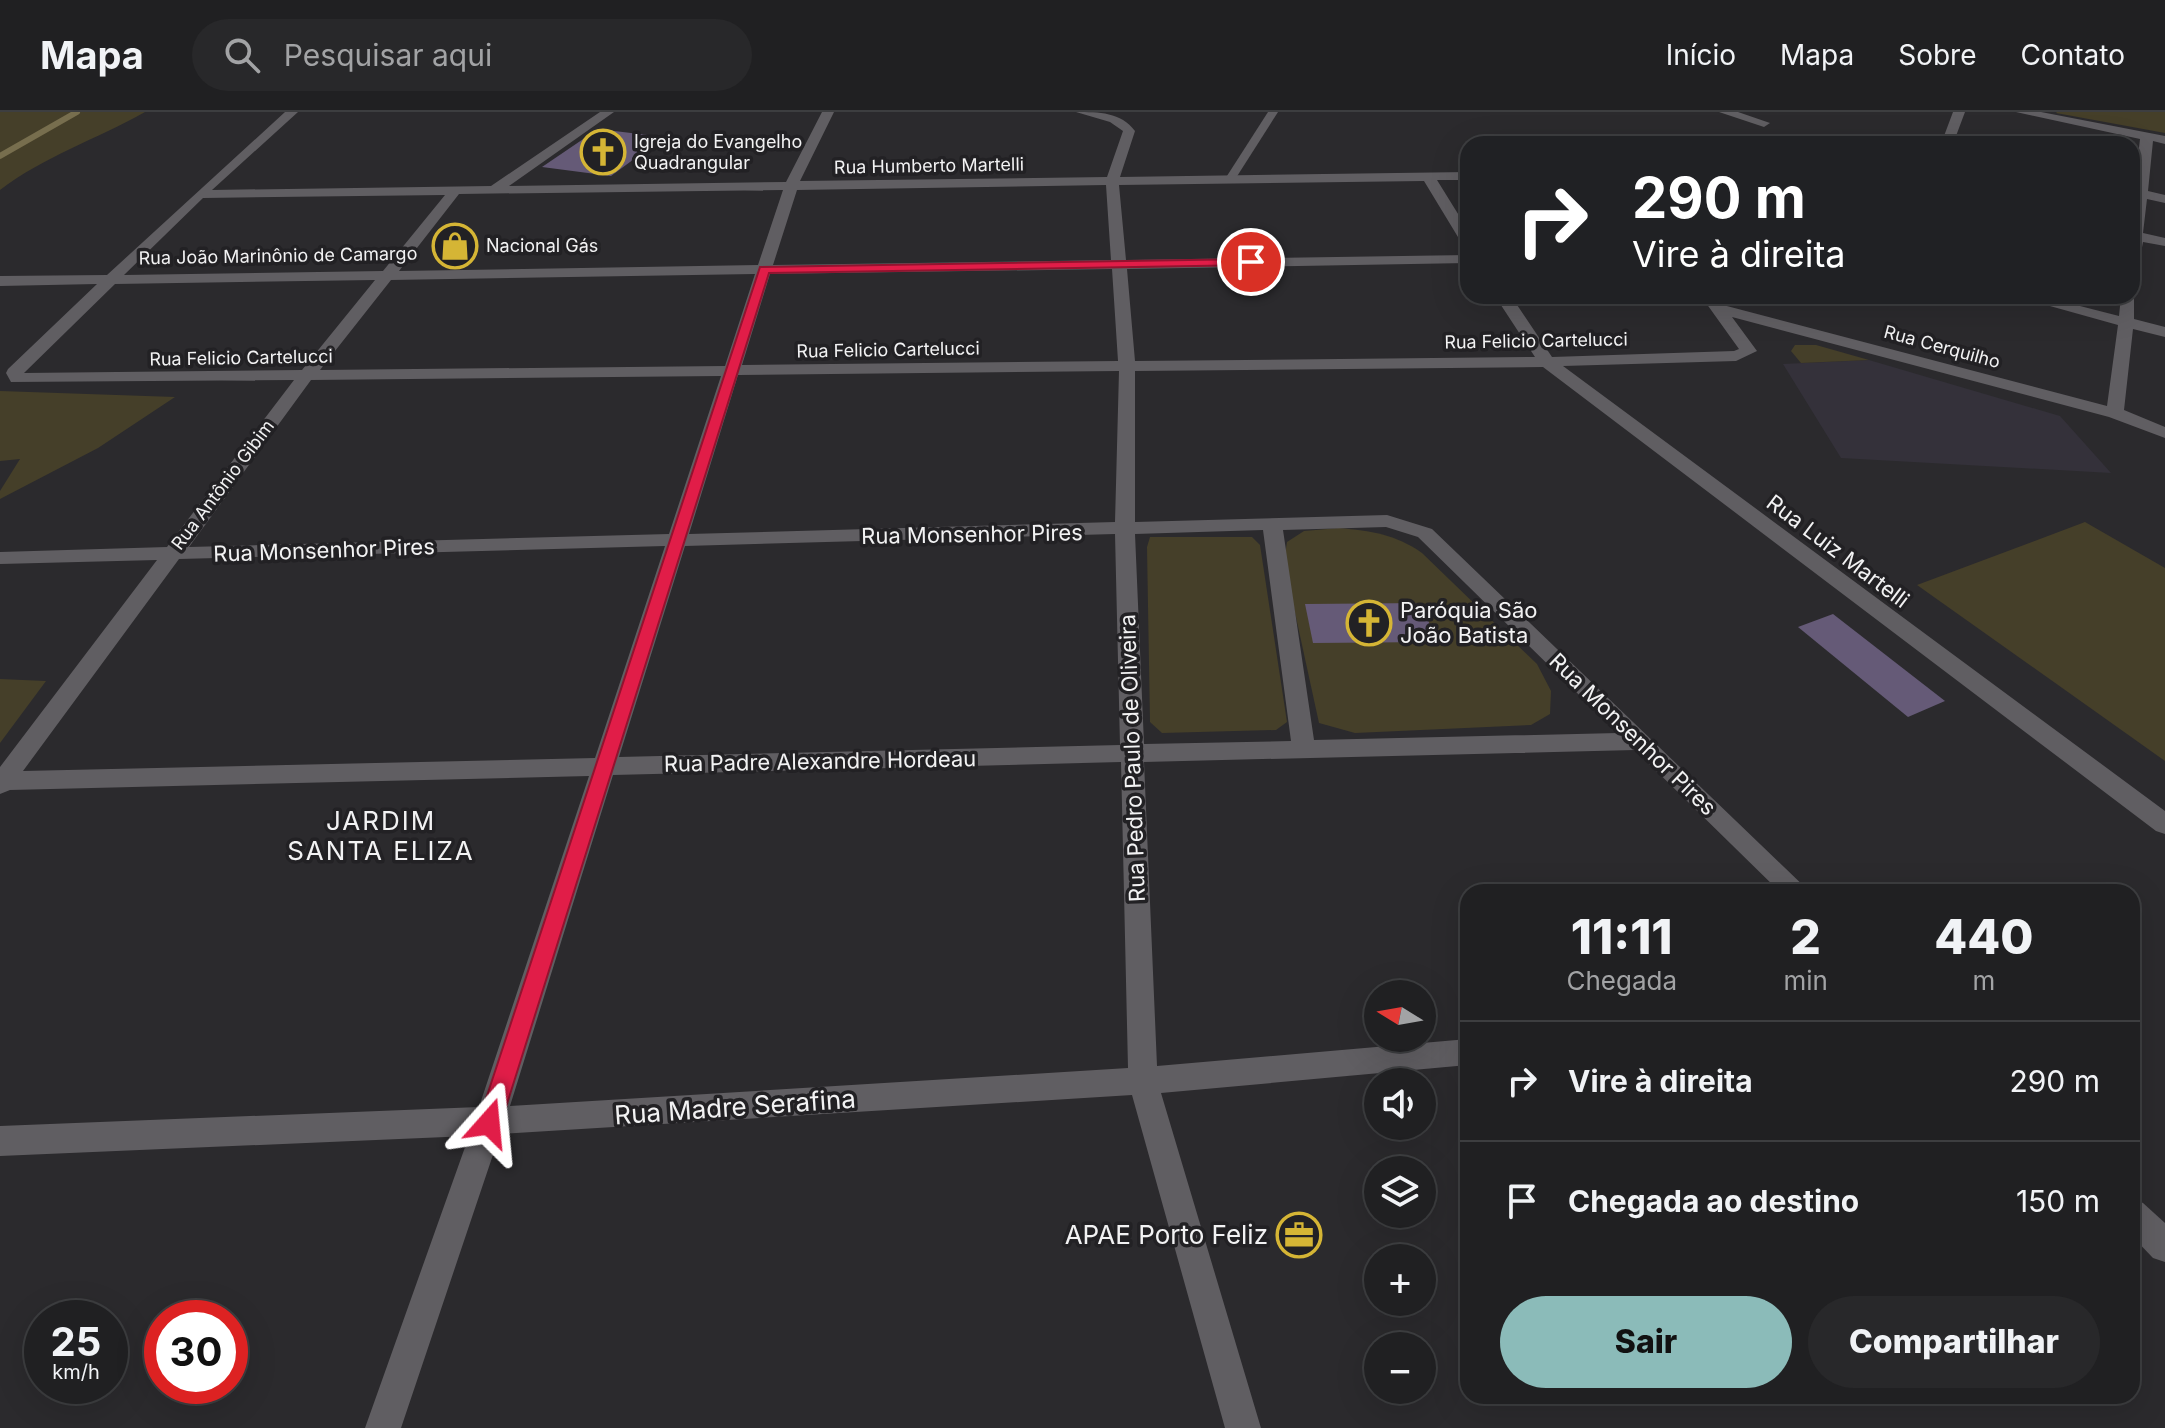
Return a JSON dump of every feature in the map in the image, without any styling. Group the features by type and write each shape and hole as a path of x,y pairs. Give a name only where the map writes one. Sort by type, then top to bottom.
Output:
{"street":[{"path":"111,278 199,194 292,112"},
{"path":"494,190 608,112"},
{"path":"383,1428 489,1123 791,186 828,112"},
{"name":"Rua Pedro Paulo de Oliveira","path":"1082,112 1114,119 1129,131 1112,181 1127,367 1125,530 1143,1081 1243,1428"},
{"path":"1725,112 1764,123"},
{"path":"1950,136 1959,112"},
{"path":"2022,112 2165,140"},
{"path":"2140,199 2147,137"},
{"name":"Rua Humberto Martelli","path":"199,194 1460,176"},
{"path":"1428,177 1460,229"},
{"name":"Rua Antônio Gibim","path":"1,782 305,377 455,191"},
{"path":"2141,193 2165,199"},
{"path":"2140,236 2165,242"},
{"name":"Rua João Marinônio de Camargo","path":"0,281 1460,259"},
{"name":"Rua Felicio Cartelucci","path":"111,278 14,373 17,378 1547,362 1736,356 1765,333 1809,332"},
{"name":"Rua Luiz Martelli","path":"1508,304 1547,362 2165,824"},
{"path":"1715,304 1749,347"},
{"name":"Rua Cerquilho","path":"1719,304 1809,332 2115,413 2160,430"},
{"path":"2054,304 2165,332"},
{"path":"2115,413 2128,304"},
{"name":"Rua Monsenhor Pires","path":"0,558 1387,521 1425,533 1789,884"},
{"path":"1272,525 1304,749"},
{"name":"Rua Padre Alexandre Hordeau","path":"1,782 1640,741"},
{"name":"Rua Madre Serafina","path":"0,1141 489,1123 1143,1081 1460,1053"},
{"path":"2140,1224 2165,1246"}],"lane":[{"path":"1230,179 1273,112"}],"shaded area":[{"path":"0,112 145,112 52,158 0,190"},
{"path":"2057,112 2165,112 2165,133 2056,113"},
{"path":"1795,345 1816,345 1869,360 1801,363 1791,351"},
{"path":"1869,360 2060,416 2111,473 1841,458 1783,364"},
{"path":"0,391 175,397 98,448 0,499 0,491 20,459 0,461"},
{"path":"2085,522 2165,568 2165,761 1917,585"},
{"path":"1339,528 1382,534 1422,553 1537,664 1551,691 1550,714 1531,725 1355,733 1319,723 1284,562 1287,542 1304,531"},
{"path":"1150,537 1252,537 1260,545 1287,722 1276,730 1162,733 1150,722 1147,547"},
{"path":"0,679 46,681 0,743"}],"building":[{"name":"Igreja do Evangelho Quadrangular","path":"598,129 664,137 611,176 542,167"},
{"name":"Paróquia São João Batista","path":"1423,603 1435,642 1313,643 1305,604"},
{"path":"1833,614 1945,701 1908,717 1798,627"}],"waterway":[{"path":"0,156 77,112"}],"place":[{"name":"Igreja do Evangelho Quadrangular","path":"603,152"},
{"name":"Nacional Gás","path":"455,246"},
{"name":"Paróquia São João Batista","path":"1369,623"},
{"name":"APAE Porto Feliz","path":"1299,1235"}],"district":[{"name":"JARDIM SANTA ELIZA","path":"381,836"}],"route":[{"path":"489,1123 764,269 1251,262"}]}
